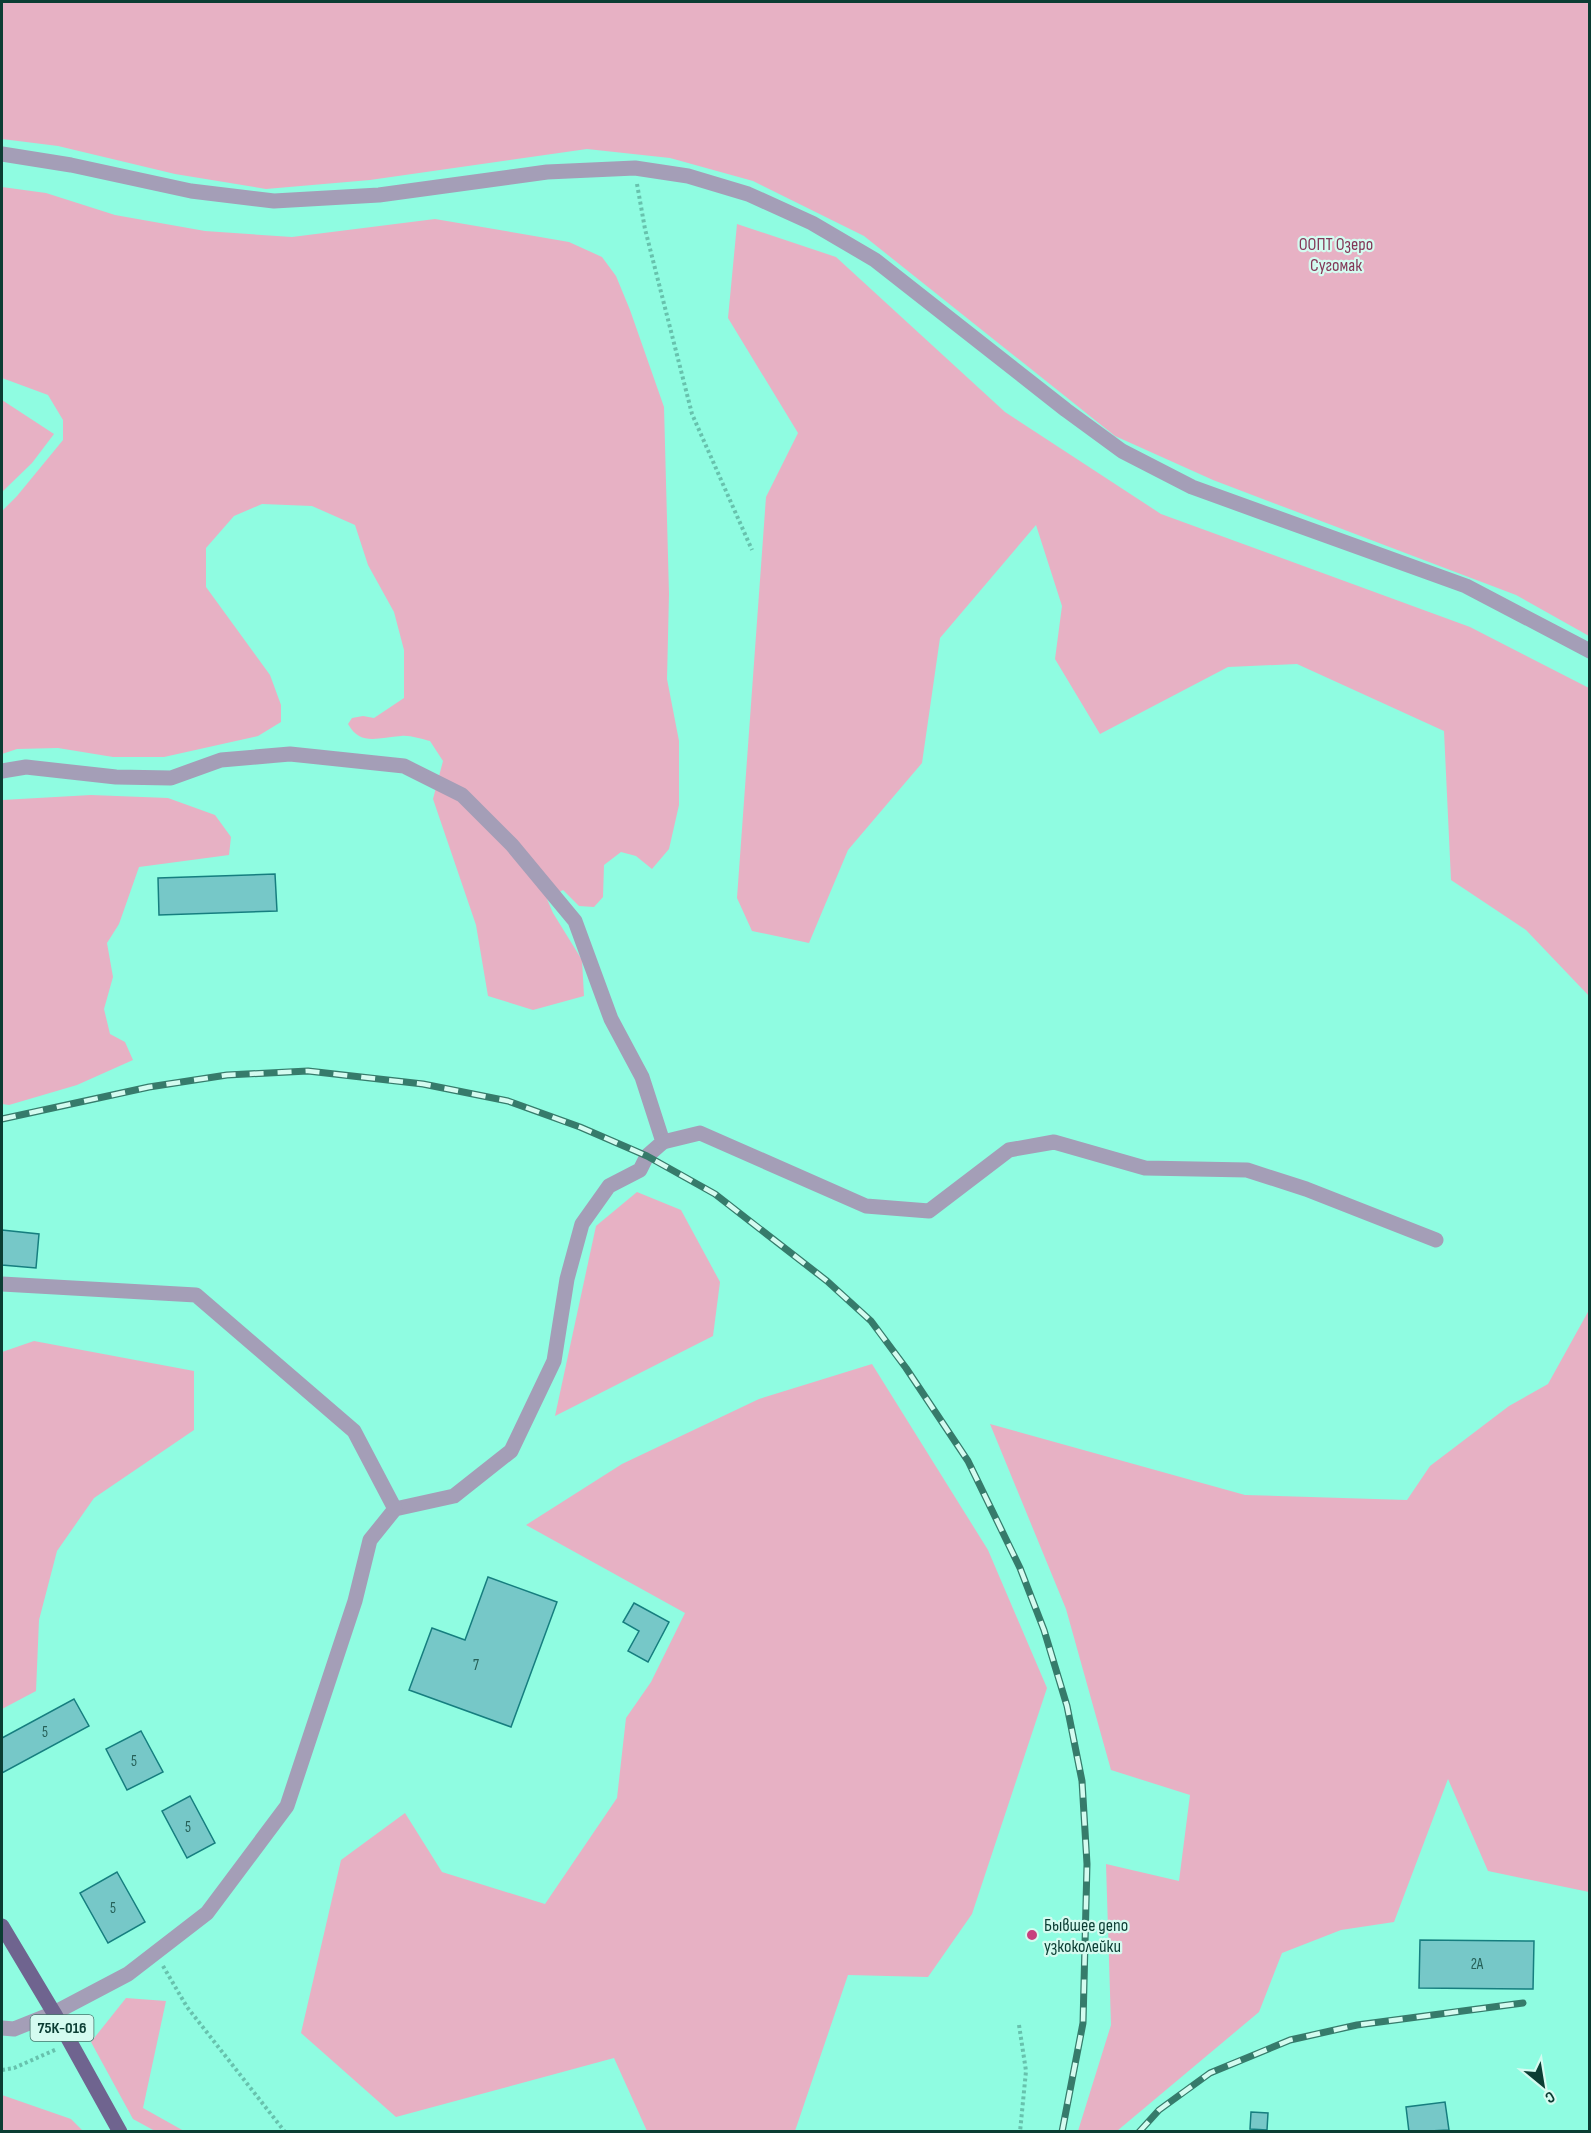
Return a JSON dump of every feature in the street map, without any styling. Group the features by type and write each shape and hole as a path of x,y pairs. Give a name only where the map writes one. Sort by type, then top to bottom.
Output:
{"main road":[{"name":"75К-016","path":"2,1926 54,2013 120,2132"}],"street":[{"path":"2,154 71,165 191,191 273,201 379,195 547,172 635,168 688,176 748,194 812,223 875,260 1066,410 1122,451 1192,487 1466,586 1590,651"},
{"path":"2,771 26,767 116,777 171,778 221,760 290,754 404,766 462,795 512,845 575,921 611,1019 642,1077 663,1142"},
{"path":"2,2028 14,2030 54,2013 128,1974 207,1913 287,1806 355,1601 370,1540 395,1509 454,1496 511,1450 554,1361 567,1279 582,1224 609,1186 640,1170 647,1156 663,1142 700,1133 866,1206 929,1211 1009,1150 1054,1142 1145,1168 1247,1170 1306,1189 1436,1240"},
{"path":"2,1284 196,1295 354,1431 395,1509"}],"path":[{"path":"635,168 645,229 692,414 752,550"},
{"path":"155,1953 187,2007 285,2132"},
{"path":"1019,2025 1026,2071 1020,2132"},
{"path":"2,2070 70,2042"}],"green space":[{"name":"ООПТ Озеро Сугомак","path":"2,2 1589,2 1589,636 1516,595 1213,480 1115,436 864,236 753,181 670,158 587,149 370,180 266,189 175,174 58,146 2,139"},
{"path":"2,187 46,193 115,215 205,231 292,237 435,219 569,242 602,257 616,276 664,407 669,594 667,679 679,741 679,805 669,849 652,869 636,856 621,852 604,865 603,897 594,907 579,906 563,890 547,899 582,960 584,996 533,1010 488,996 476,925 433,799 443,761 430,741 404,736 365,738 359,736 348,724 352,718 363,716 374,718 404,698 404,650 394,612 368,565 355,525 312,506 262,504 234,516 206,548 206,587 270,675 281,705 281,722 258,736 164,757 113,757 58,748 17,749 2,754 2,511 63,440 63,420 48,395 2,378"},
{"path":"737,224 836,257 1005,412 1161,514 1470,627 1589,688 1589,996 1526,930 1451,880 1444,731 1297,664 1228,667 1100,734 1055,659 1062,606 1036,525 940,638 922,763 848,850 809,943 752,931 737,898 766,497 798,433 728,318"},
{"path":"2,400 54,434 32,463 2,492"},
{"path":"91,795 168,798 215,815 231,837 229,855 139,867 119,924 107,943 113,977 104,1009 110,1034 125,1042 133,1060 77,1085 9,1105 2,1104 2,800"},
{"path":"637,1192 681,1210 720,1282 713,1336 555,1416 596,1226"},
{"path":"1589,1310 1589,1892 1488,1871 1448,1779 1394,1922 1341,1930 1282,1953 1259,2012 1117,2131 1078,2131 1111,2025 1106,1864 1179,1881 1190,1795 1111,1770 1066,1609 990,1424 1245,1495 1407,1500 1430,1466 1509,1406 1548,1384"},
{"path":"34,1341 194,1371 194,1430 94,1498 57,1551 39,1620 36,1691 2,1709 2,1352"},
{"path":"872,1364 988,1550 1047,1688 972,1914 928,1977 848,1975 795,2131 647,2131 614,2058 396,2117 301,2033 341,1860 405,1813 442,1872 545,1904 617,1798 626,1718 651,1682 685,1613 526,1525 622,1464 759,1399"},
{"path":"126,1998 166,2001 143,2108 184,2131 155,2131 133,2119 91,2042"},
{"path":"2,2095 71,2119 83,2131 2,2131"}],"building":[{"path":"275,874 277,911 159,915 158,878"},
{"path":"2,1230 39,1234 36,1268 2,1265"},
{"path":"488,1577 557,1602 511,1727 409,1690 432,1628 465,1640"},
{"path":"634,1603 669,1622 648,1662 628,1651 639,1631 623,1622"},
{"path":"74,1699 89,1726 2,1773 2,1738"},
{"path":"141,1731 163,1772 127,1790 106,1749"},
{"path":"190,1796 215,1843 187,1858 162,1811"},
{"path":"117,1872 145,1922 108,1943 80,1893"},
{"path":"1420,1940 1534,1941 1533,1989 1419,1988"},
{"path":"1445,2102 1449,2130 1409,2132 1406,2107"},
{"path":"1251,2112 1268,2113 1267,2130 1250,2129"}],"railway":[{"path":"2,1119 149,1087 227,1075 308,1071 423,1084 508,1101 580,1127 647,1156 715,1194 827,1281 871,1321 906,1368 968,1461 1020,1568 1044,1630 1067,1706 1082,1781 1087,1864 1083,2023 1062,2132"},
{"path":"1139,2132 1159,2110 1210,2073 1290,2040 1357,2025 1523,2003"}],"place":[{"name":"Бывшее депо узкоколейки","path":"1032,1935"}]}
